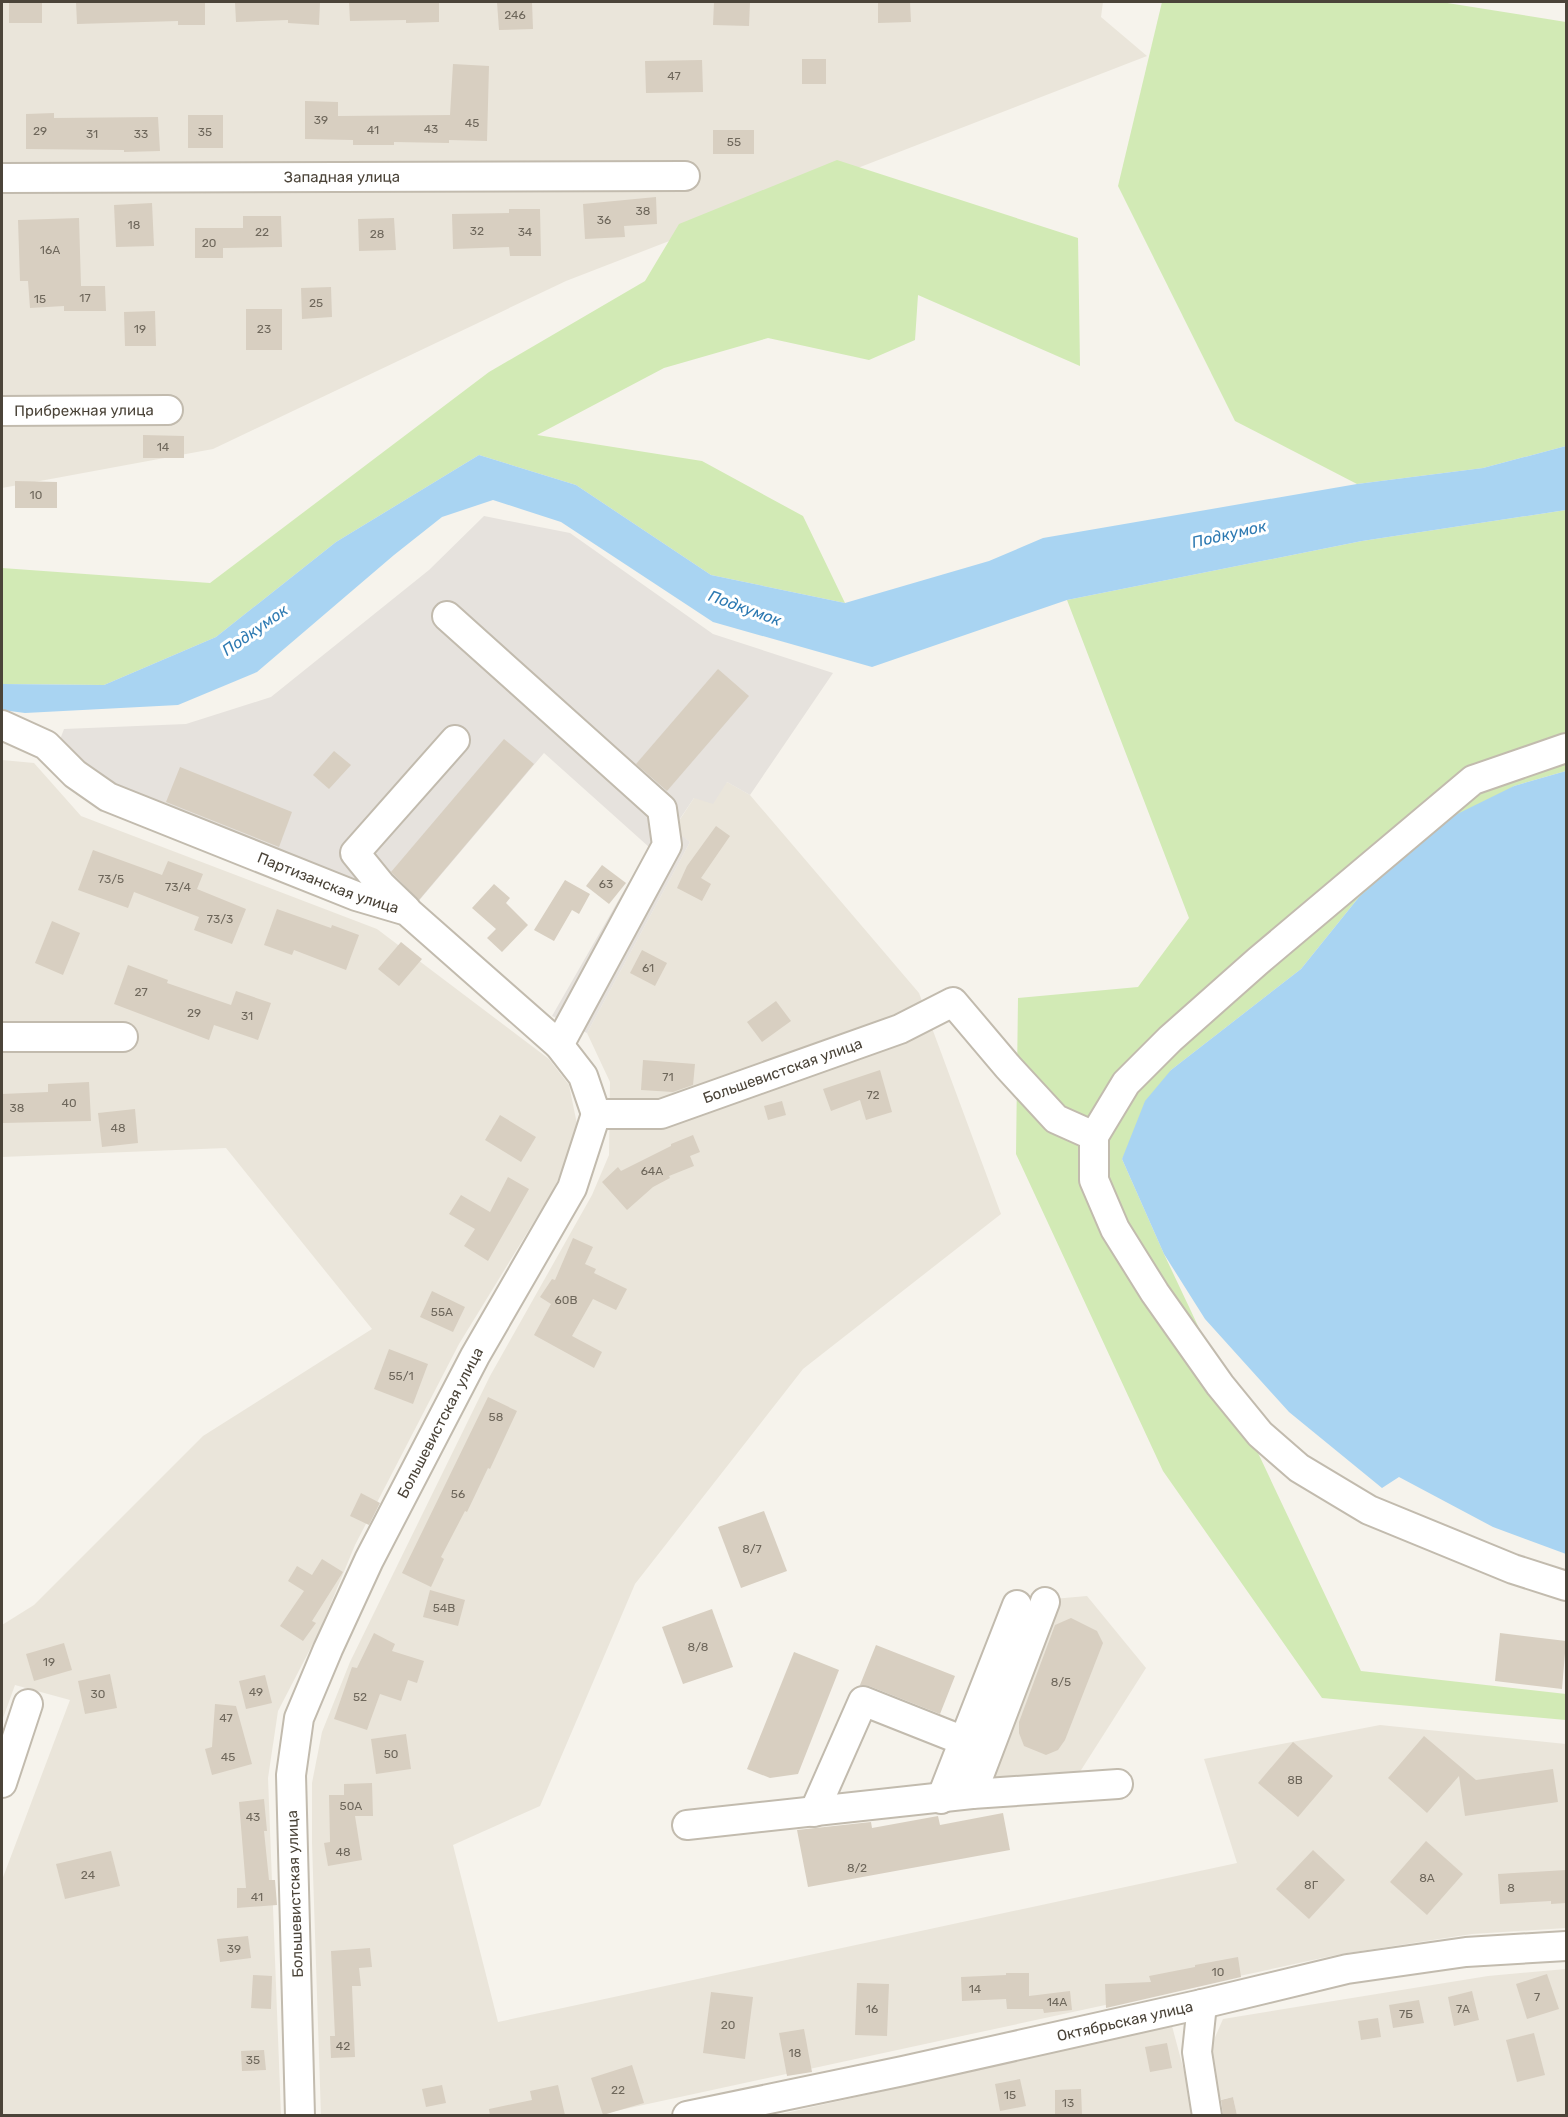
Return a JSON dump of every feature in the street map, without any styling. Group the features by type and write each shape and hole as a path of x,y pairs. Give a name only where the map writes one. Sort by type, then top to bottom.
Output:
{"street":[{"name":"Западная улица","path":"2,178 685,176"},
{"name":"Прибрежная улица","path":"2,411 168,410"},
{"path":"447,616 662,808 667,845 560,1045"},
{"name":"Партизанская улица","path":"2,725 46,745 75,774 108,797 356,896 407,911 560,1045 583,1076 596,1114"},
{"path":"407,911 381,885 355,853 455,740"},
{"path":"1566,748 1473,780 1170,1039 1125,1083 1094,1136 1094,1180 1115,1229 1155,1293 1214,1376 1260,1434 1299,1467 1369,1510 1513,1569 1566,1586"},
{"name":"Большевистская улица","path":"300,2115 291,1775 299,1718 369,1560 475,1356 572,1188 596,1114 661,1114 900,1029 953,1002 1056,1119 1094,1136"},
{"path":"2,1037 123,1037"},
{"path":"941,1799 964,1741 1031,1603 972,1794"},
{"path":"814,1812 863,1701 964,1741"},
{"path":"2,1783 28,1704"},
{"path":"687,1825 972,1794 1118,1784"},
{"name":"Октябрьская улица","path":"687,2115 903,2071 1347,1969 1466,1952 1566,1946"},
{"path":"1202,2004 1197,2052 1207,2115"}],"shaded area":[{"path":"2,2 1103,2 1101,17 1147,56 566,281 213,449 2,488"},
{"path":"484,516 570,533 713,634 833,673 750,795 727,782 713,804 694,798 673,829 690,842 587,1033 552,1016 649,847 544,753 417,903 363,906 126,806 58,745 64,729 186,724 271,697 429,570"},
{"path":"2,760 34,763 81,816 377,929 549,1059 569,1085 578,1129 554,1189 459,1344 355,1545 319,1632 278,1711 268,1778 281,2115 2,2115 2,1880 70,1700 15,1685 2,1721 2,1625 34,1605 203,1436 372,1329 226,1148 2,1157"},
{"path":"727,782 750,795 919,993 1001,1214 803,1369 635,1584 540,1806 453,1845 498,2022 1237,1863 1204,1759 1380,1725 1566,1744 1566,1928 1472,1934 1341,1954 597,2115 321,2116 312,1783 322,1732 350,1662 490,1376 592,1195 609,1155 610,1082 587,1033 690,842 673,830 694,798"},
{"path":"1087,1596 1146,1668 1076,1778 928,1792 1007,1603"},
{"path":"1566,1969 1566,2115 1237,2115 1233,2097 1211,2102 1209,2051 1223,2019 1488,1976"},
{"path":"1172,2026 1196,2116 772,2116"}],"green space":[{"path":"1162,2 1441,2 1566,22 1566,446 1483,468 1357,484 1235,421 1118,186"},
{"path":"837,160 1078,238 1080,366 918,295 915,340 869,360 768,338 664,368 537,435 702,461 803,516 845,603 711,575 576,485 479,455 336,542 216,637 104,685 2,684 2,568 210,583 489,372 645,281 679,224"},
{"path":"1566,510 1566,771 1514,786 1359,897 1301,969 1171,1070 1122,1159 1164,1254 1361,1671 1566,1694 1566,1720 1322,1698 1163,1471 1016,1154 1018,998 1138,987 1189,918 1067,600 1362,541"}],"water":[{"name":"Подкумок","path":"1566,446 1566,510 1362,541 1067,600 872,667 713,622 561,522 493,500 442,517 257,672 178,705 25,713 2,710 2,684 104,685 216,637 336,542 479,455 576,485 711,575 845,603 989,561 1043,538 1357,484 1483,468"},
{"path":"1566,771 1566,1554 1493,1527 1399,1477 1382,1488 1289,1412 1205,1319 1164,1254 1122,1159 1145,1101 1171,1070 1301,969 1359,897 1447,819 1514,786"}],"building":[{"path":"9,2 42,2 42,23 9,23"},
{"path":"76,2 205,2 205,25 178,25 178,21 77,24"},
{"path":"235,2 320,2 319,25 288,23 288,20 236,22"},
{"path":"349,2 439,2 439,22 350,21"},
{"path":"497,2 532,2 533,29 499,30"},
{"path":"714,2 750,2 749,26 713,25"},
{"path":"878,2 910,2 911,22 878,23"},
{"path":"802,59 826,59 826,84 802,84"},
{"path":"702,60 703,92 646,93 645,61"},
{"path":"453,64 489,66 487,141 449,140 449,143 394,142 394,145 353,145 353,140 305,139 305,101 338,102 338,116 450,115"},
{"path":"54,113 54,118 158,117 160,151 26,149 26,114"},
{"path":"188,115 223,115 223,148 188,148"},
{"path":"713,130 754,130 754,154 713,154"},
{"path":"656,197 657,224 624,226 625,237 585,239 583,204"},
{"path":"152,203 154,246 116,247 114,205"},
{"path":"509,209 540,209 541,256 510,256 509,247 453,249 452,214 509,213"},
{"path":"243,216 281,216 282,247 223,248 223,258 195,258 195,228 243,228"},
{"path":"79,218 81,286 105,286 106,311 64,311 64,306 30,308 28,281 20,281 18,220"},
{"path":"394,218 396,250 359,251 358,219"},
{"path":"331,287 332,317 302,319 301,288"},
{"path":"246,309 282,309 282,350 246,350"},
{"path":"155,311 156,346 125,346 124,312"},
{"path":"143,435 184,436 184,458 143,458"},
{"path":"15,481 57,482 57,508 15,508"},
{"path":"718,669 749,696 667,791 636,764"},
{"path":"504,739 534,764 419,900 391,872"},
{"path":"334,751 351,765 329,789 313,775"},
{"path":"180,767 292,812 279,847 166,802"},
{"path":"716,826 730,836 701,878 711,884 702,901 677,888 687,866"},
{"path":"93,850 162,875 168,861 203,874 197,889 246,909 232,944 194,930 199,917 134,892 128,908 78,890"},
{"path":"602,865 626,883 609,904 586,886"},
{"path":"565,880 590,894 579,914 572,910 554,941 534,930"},
{"path":"494,884 510,898 506,903 528,925 502,952 487,938 496,929 472,908"},
{"path":"277,909 359,935 346,970 294,950 292,955 264,945"},
{"path":"52,921 80,933 63,975 35,963"},
{"path":"401,942 422,959 399,986 378,969"},
{"path":"642,950 667,963 655,986 630,973"},
{"path":"128,965 168,980 167,983 231,1005 236,991 271,1003 258,1040 214,1025 209,1040 114,1004"},
{"path":"776,1001 791,1021 762,1042 747,1022"},
{"path":"643,1060 695,1064 693,1085 673,1092 641,1090"},
{"path":"880,1070 892,1112 866,1120 860,1100 831,1111 823,1089"},
{"path":"89,1082 91,1121 3,1123 2,1094 48,1092 48,1084"},
{"path":"782,1101 786,1115 768,1120 764,1106"},
{"path":"135,1109 138,1143 102,1147 98,1113"},
{"path":"500,1115 536,1137 521,1162 485,1140"},
{"path":"693,1135 700,1152 690,1156 694,1166 669,1176 670,1178 653,1187 627,1210 602,1182 618,1167 621,1171"},
{"path":"508,1177 529,1189 488,1261 464,1246 475,1229 449,1214 461,1195 490,1212"},
{"path":"573,1238 593,1247 585,1264 596,1269 594,1273 627,1289 616,1310 593,1299 572,1336 602,1352 594,1368 534,1335 551,1304 540,1297 552,1279 555,1280"},
{"path":"432,1291 465,1307 453,1332 420,1317"},
{"path":"389,1349 428,1364 413,1404 374,1389"},
{"path":"488,1397 517,1411 490,1469 488,1468 467,1512 465,1511 441,1557 444,1559 431,1587 402,1573"},
{"path":"361,1493 380,1503 369,1525 350,1516"},
{"path":"764,1511 787,1571 741,1588 718,1527"},
{"path":"322,1559 343,1572 312,1621 316,1623 303,1641 280,1626 304,1591 288,1581 297,1566 312,1575"},
{"path":"430,1590 465,1600 458,1626 423,1617"},
{"path":"712,1609 733,1667 683,1684 662,1627"},
{"path":"1071,1618 1097,1631 1103,1643 1065,1740 1058,1750 1046,1755 1024,1746 1019,1733 1019,1722 1055,1625"},
{"path":"374,1633 395,1644 392,1651 424,1661 417,1683 408,1680 401,1701 380,1694 367,1730 334,1719 352,1667 357,1668"},
{"path":"1500,1633 1566,1641 1562,1689 1495,1681"},
{"path":"64,1643 72,1670 34,1681 26,1654"},
{"path":"876,1645 955,1676 940,1714 869,1686 860,1685"},
{"path":"794,1652 839,1670 798,1774 770,1778 747,1769"},
{"path":"110,1674 117,1708 85,1714 78,1681"},
{"path":"265,1675 272,1703 246,1709 239,1681"},
{"path":"215,1704 236,1706 252,1764 212,1775 205,1749 212,1747"},
{"path":"406,1734 411,1769 376,1774 371,1739"},
{"path":"1424,1736 1476,1780 1553,1769 1558,1802 1465,1816 1459,1776 1427,1813 1388,1778"},
{"path":"1293,1742 1333,1776 1298,1817 1258,1783"},
{"path":"372,1783 373,1816 355,1816 362,1860 328,1866 324,1843 330,1842 329,1795 344,1795 344,1784"},
{"path":"264,1799 267,1831 264,1831 269,1880 275,1880 277,1905 237,1908 237,1888 246,1888 239,1802"},
{"path":"1003,1813 1010,1850 808,1887 797,1830 871,1822 872,1828 938,1816 940,1825"},
{"path":"1426,1841 1463,1874 1427,1915 1390,1882"},
{"path":"1313,1850 1345,1880 1309,1919 1276,1889"},
{"path":"111,1851 120,1886 65,1899 56,1864"},
{"path":"1566,1870 1566,1903 1551,1904 1551,1901 1500,1904 1498,1874"},
{"path":"248,1936 251,1958 220,1962 217,1939"},
{"path":"370,1948 372,1967 359,1968 361,1986 352,1986 355,2057 331,2058 330,2036 335,2036 331,1951"},
{"path":"1238,1957 1241,1977 1106,2008 1105,1984 1151,1982 1149,1976"},
{"path":"1006,1973 1029,1973 1029,1996 1070,1991 1072,2010 1044,2013 1043,2009 1007,2009 1006,1999 962,2001 961,1977 1006,1975"},
{"path":"1547,1974 1559,2009 1527,2019 1516,1984"},
{"path":"253,1975 272,1976 271,2009 251,2008"},
{"path":"857,1983 889,1984 887,2036 855,2035"},
{"path":"1472,1991 1479,2020 1454,2026 1448,1997"},
{"path":"711,1992 753,1997 745,2059 703,2053"},
{"path":"1419,2000 1424,2023 1393,2028 1389,2005"},
{"path":"1378,2018 1381,2037 1361,2040 1358,2021"},
{"path":"804,2029 812,2072 787,2076 779,2033"},
{"path":"1534,2033 1545,2075 1517,2082 1506,2040"},
{"path":"1167,2043 1172,2068 1150,2072 1145,2047"},
{"path":"264,2050 266,2070 242,2071 241,2051"},
{"path":"632,2065 644,2103 603,2115 591,2078"},
{"path":"1020,2079 1026,2106 1000,2111 995,2084"},
{"path":"442,2085 446,2103 426,2107 422,2089"},
{"path":"558,2085 565,2115 490,2115 489,2109 532,2100 530,2091"},
{"path":"1081,2089 1082,2115 1055,2115 1055,2090"},
{"path":"1233,2097 1237,2115 1223,2115 1221,2100"}]}
